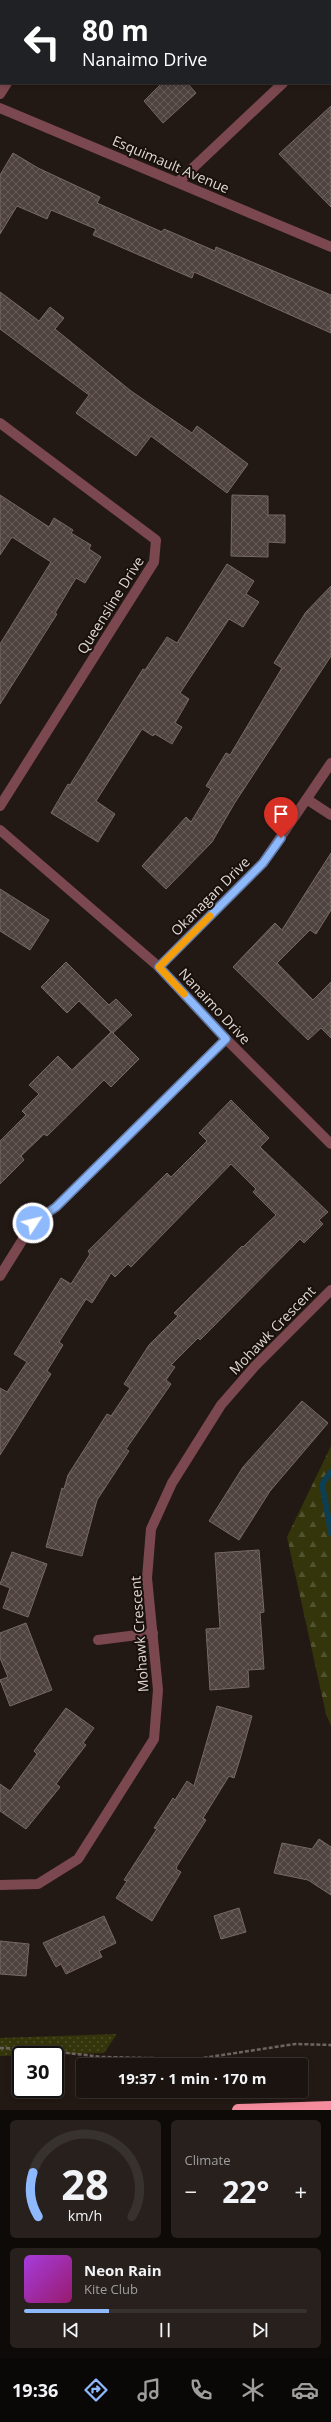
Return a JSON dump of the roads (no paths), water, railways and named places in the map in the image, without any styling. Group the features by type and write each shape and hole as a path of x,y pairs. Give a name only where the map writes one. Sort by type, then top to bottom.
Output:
{"highway":[{"path":"238,2110 331,2107"}],"street":[{"path":"0,94 6,84"},
{"path":"178,182 282,84"},
{"name":"Esquimault Avenue","path":"0,108 331,247"},
{"name":"Queensline Drive","path":"0,423 156,540 154,562 0,806"},
{"name":"Okanagan Drive","path":"159,967 263,863 308,800 331,763"},
{"path":"308,800 331,815"},
{"name":"Nanaimo Drive","path":"0,830 159,967 226,1039 331,1144"},
{"path":"0,1276 33,1223 56,1207 226,1039"},
{"name":"Mohawk Crescent","path":"0,1884 38,1884 78,1859 154,1739 158,1690 147,1578 151,1529 172,1483 221,1405 255,1366 331,1290"},
{"path":"98,1640 153,1633"}],"waterway":[{"path":"331,1472 322,1484 331,1533"}]}
